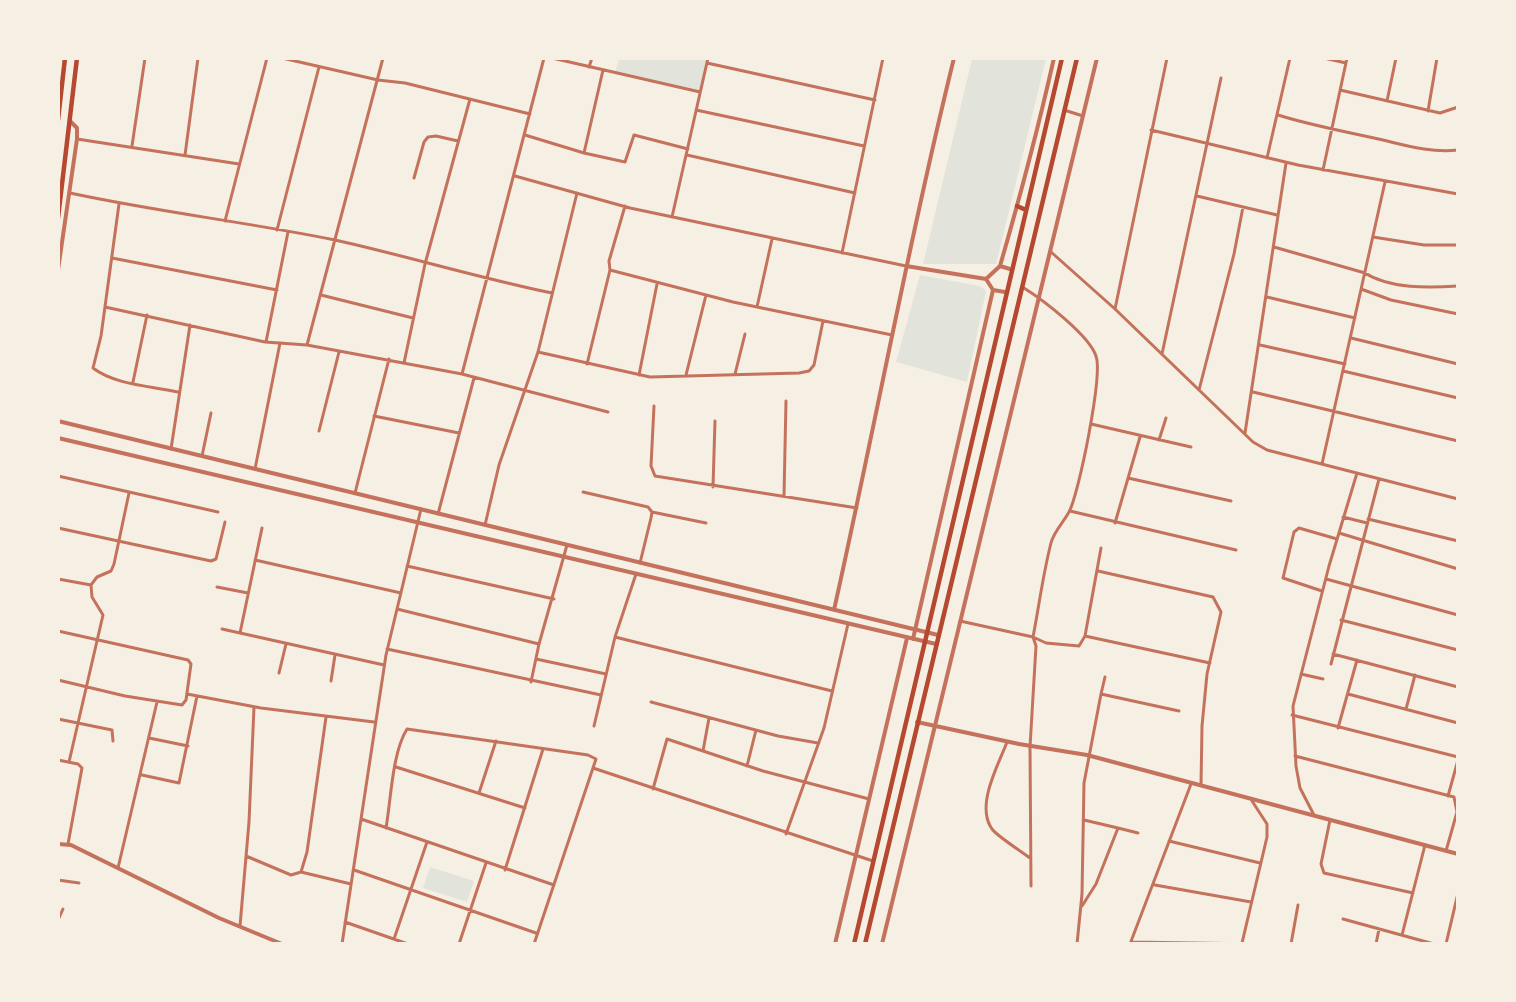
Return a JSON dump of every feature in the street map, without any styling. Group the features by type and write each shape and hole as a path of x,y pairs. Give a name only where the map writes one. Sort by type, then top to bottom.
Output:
{"main road":[{"path":"58,120 65,58"},
{"path":"58,218 77,58"},
{"path":"854,944 1010,269 1062,58"},
{"path":"865,944 938,635 1024,288 1077,58"},
{"path":"1017,207 1026,210"}],"street":[{"path":"132,146 145,58"},
{"path":"185,155 198,58"},
{"path":"225,221 267,58"},
{"path":"282,58 378,80 405,83 530,114"},
{"path":"308,345 383,58"},
{"path":"462,374 544,58"},
{"path":"552,58 700,92"},
{"path":"590,67 592,58"},
{"path":"842,254 883,58"},
{"path":"834,610 906,266 954,58"},
{"path":"986,279 1000,266 1011,222 1026,179 1054,58"},
{"path":"882,944 1097,58"},
{"path":"1115,309 1167,58"},
{"path":"1267,158 1290,58"},
{"path":"1323,170 1346,61 1324,58"},
{"path":"1387,101 1396,58"},
{"path":"1428,111 1437,58"},
{"path":"672,217 707,61 875,100"},
{"path":"277,230 319,67"},
{"path":"584,153 601,87 603,70"},
{"path":"1162,354 1209,144 1221,78"},
{"path":"1340,90 1440,113 1458,107"},
{"path":"404,363 425,264 470,99"},
{"path":"696,110 864,146"},
{"path":"1064,110 1083,116"},
{"path":"1278,116 1425,150 1458,150"},
{"path":"58,270 77,139 77,128 70,121"},
{"path":"1151,130 1323,170 1458,194"},
{"path":"525,135 584,153 625,162 634,135 688,149"},
{"path":"414,178 426,139 433,136 458,141"},
{"path":"77,139 239,164"},
{"path":"687,155 855,193"},
{"path":"1245,434 1268,297 1277,215 1286,162"},
{"path":"515,176 625,206 772,239 906,266 986,279 993,290 914,639"},
{"path":"1322,464 1384,182"},
{"path":"70,193 119,204 335,240 487,280 552,293"},
{"path":"485,525 499,465 538,352 577,193"},
{"path":"1197,196 1277,215"},
{"path":"119,204 105,307 93,368 102,374 178,392"},
{"path":"587,364 610,270 609,261 625,206"},
{"path":"1199,390 1243,207"},
{"path":"266,342 288,232"},
{"path":"1373,237 1424,245 1458,245"},
{"path":"757,307 772,239"},
{"path":"1274,247 1365,273 1374,278 1418,286 1458,286"},
{"path":"1051,252 1115,309 1245,434 1267,450 1458,499"},
{"path":"112,258 277,290"},
{"path":"1000,266 1010,269"},
{"path":"610,270 657,284 892,335"},
{"path":"639,375 657,284"},
{"path":"1024,288 1040,298 1089,344 1095,354 1098,377 1091,424 1070,512 1051,542 1033,637 1036,646 1030,747 1031,886"},
{"path":"1361,289 1391,300 1458,314"},
{"path":"993,290 1005,292"},
{"path":"321,295 414,318"},
{"path":"686,375 706,295"},
{"path":"1268,297 1355,318"},
{"path":"105,307 266,342 308,345 462,374 608,412"},
{"path":"133,382 147,315"},
{"path":"538,352 639,375 809,371 814,365 823,321"},
{"path":"171,449 190,325"},
{"path":"735,374 745,334"},
{"path":"1351,338 1458,364"},
{"path":"255,469 280,343"},
{"path":"1260,345 1345,364"},
{"path":"319,431 339,351"},
{"path":"355,493 388,359"},
{"path":"1343,371 1458,398"},
{"path":"438,513 474,378"},
{"path":"1253,392 1458,441"},
{"path":"784,496 786,401"},
{"path":"654,406 651,466 655,476 857,508"},
{"path":"202,456 211,412"},
{"path":"374,416 459,434"},
{"path":"1160,440 1166,418"},
{"path":"58,421 938,635"},
{"path":"713,487 715,421"},
{"path":"1091,424 1191,447"},
{"path":"1115,523 1140,437"},
{"path":"58,438 936,644"},
{"path":"1315,817 1300,788 1292,715 1326,579 1357,473"},
{"path":"58,476 218,512"},
{"path":"1128,478 1231,501"},
{"path":"1331,664 1379,479"},
{"path":"584,492 635,503 648,507 652,512 706,523"},
{"path":"69,762 103,615 92,597 91,585 97,577 111,571 120,541 129,493"},
{"path":"342,944 384,665 422,509"},
{"path":"640,563 652,512"},
{"path":"1070,512 1236,550"},
{"path":"1343,517 1458,541"},
{"path":"58,528 214,561 225,522"},
{"path":"240,633 262,528"},
{"path":"1323,591 1283,578 1288,552 1295,529 1337,539"},
{"path":"1339,533 1458,568"},
{"path":"531,682 539,644 554,599 567,545"},
{"path":"959,620 1068,646 1079,646 1085,636 1088,609 1098,571 1101,548"},
{"path":"255,560 401,593"},
{"path":"407,566 554,599"},
{"path":"1098,571 1213,597 1221,612 1210,663 1202,726 1201,786"},
{"path":"594,726 615,637 636,573"},
{"path":"58,579 91,585"},
{"path":"1326,579 1458,615"},
{"path":"217,587 248,593"},
{"path":"397,609 539,644"},
{"path":"1341,620 1458,650"},
{"path":"786,834 806,784 848,624"},
{"path":"222,629 384,665"},
{"path":"58,631 190,661 187,694 182,705 157,702 58,680"},
{"path":"1085,636 1210,663"},
{"path":"615,637 832,691"},
{"path":"835,944 907,638"},
{"path":"279,673 286,644"},
{"path":"387,649 531,682 601,695"},
{"path":"1333,654 1458,687"},
{"path":"331,681 335,655"},
{"path":"536,659 606,674"},
{"path":"1338,728 1357,660"},
{"path":"1301,674 1323,679"},
{"path":"1406,709 1415,675"},
{"path":"1077,944 1081,908 1087,755 1105,677"},
{"path":"187,694 254,707 374,722"},
{"path":"1101,694 1179,711"},
{"path":"1348,694 1458,723"},
{"path":"142,775 180,783 197,696"},
{"path":"118,868 142,775 157,702"},
{"path":"651,702 756,730 818,743"},
{"path":"240,926 254,707"},
{"path":"1292,715 1458,758 1448,796"},
{"path":"300,872 307,852 326,717"},
{"path":"703,751 709,718"},
{"path":"58,719 113,731 113,741"},
{"path":"917,722 1030,747 1087,755 1252,801 1458,854"},
{"path":"386,828 396,767 403,736 407,729 588,755 597,759 534,944"},
{"path":"747,766 756,730"},
{"path":"149,738 188,746"},
{"path":"653,789 667,739 806,784 868,799"},
{"path":"479,794 496,741"},
{"path":"1007,742 986,803 988,815 992,829 1031,859"},
{"path":"505,870 543,749"},
{"path":"1295,756 1454,797 1457,812 1446,851"},
{"path":"58,760 82,768 68,845"},
{"path":"396,767 525,808"},
{"path":"593,768 873,861"},
{"path":"1191,784 1155,885 1131,943 1257,944"},
{"path":"1242,943 1267,837 1267,824 1252,801"},
{"path":"361,819 554,885"},
{"path":"1084,820 1138,832"},
{"path":"1330,820 1321,864 1324,873 1413,893"},
{"path":"1081,908 1096,884 1118,828"},
{"path":"1170,841 1260,863"},
{"path":"394,939 427,842"},
{"path":"58,844 68,845 282,944"},
{"path":"1402,935 1425,845"},
{"path":"246,856 291,875 300,872 351,884"},
{"path":"459,944 486,863"},
{"path":"354,870 537,934"},
{"path":"58,880 79,883"},
{"path":"1155,885 1251,902"},
{"path":"1446,944 1456,910 1458,893"},
{"path":"1291,944 1298,905"},
{"path":"58,920 63,909"},
{"path":"1343,919 1434,944"},
{"path":"345,922 408,944"},
{"path":"1376,944 1379,929"}],"shaded area":[{"path":"619,59 708,59 700,92 615,73"},
{"path":"972,59 1046,59 996,264 923,264"},
{"path":"920,275 980,286 986,291 967,382 896,362"},
{"path":"430,867 474,881 467,902 423,888"}]}
